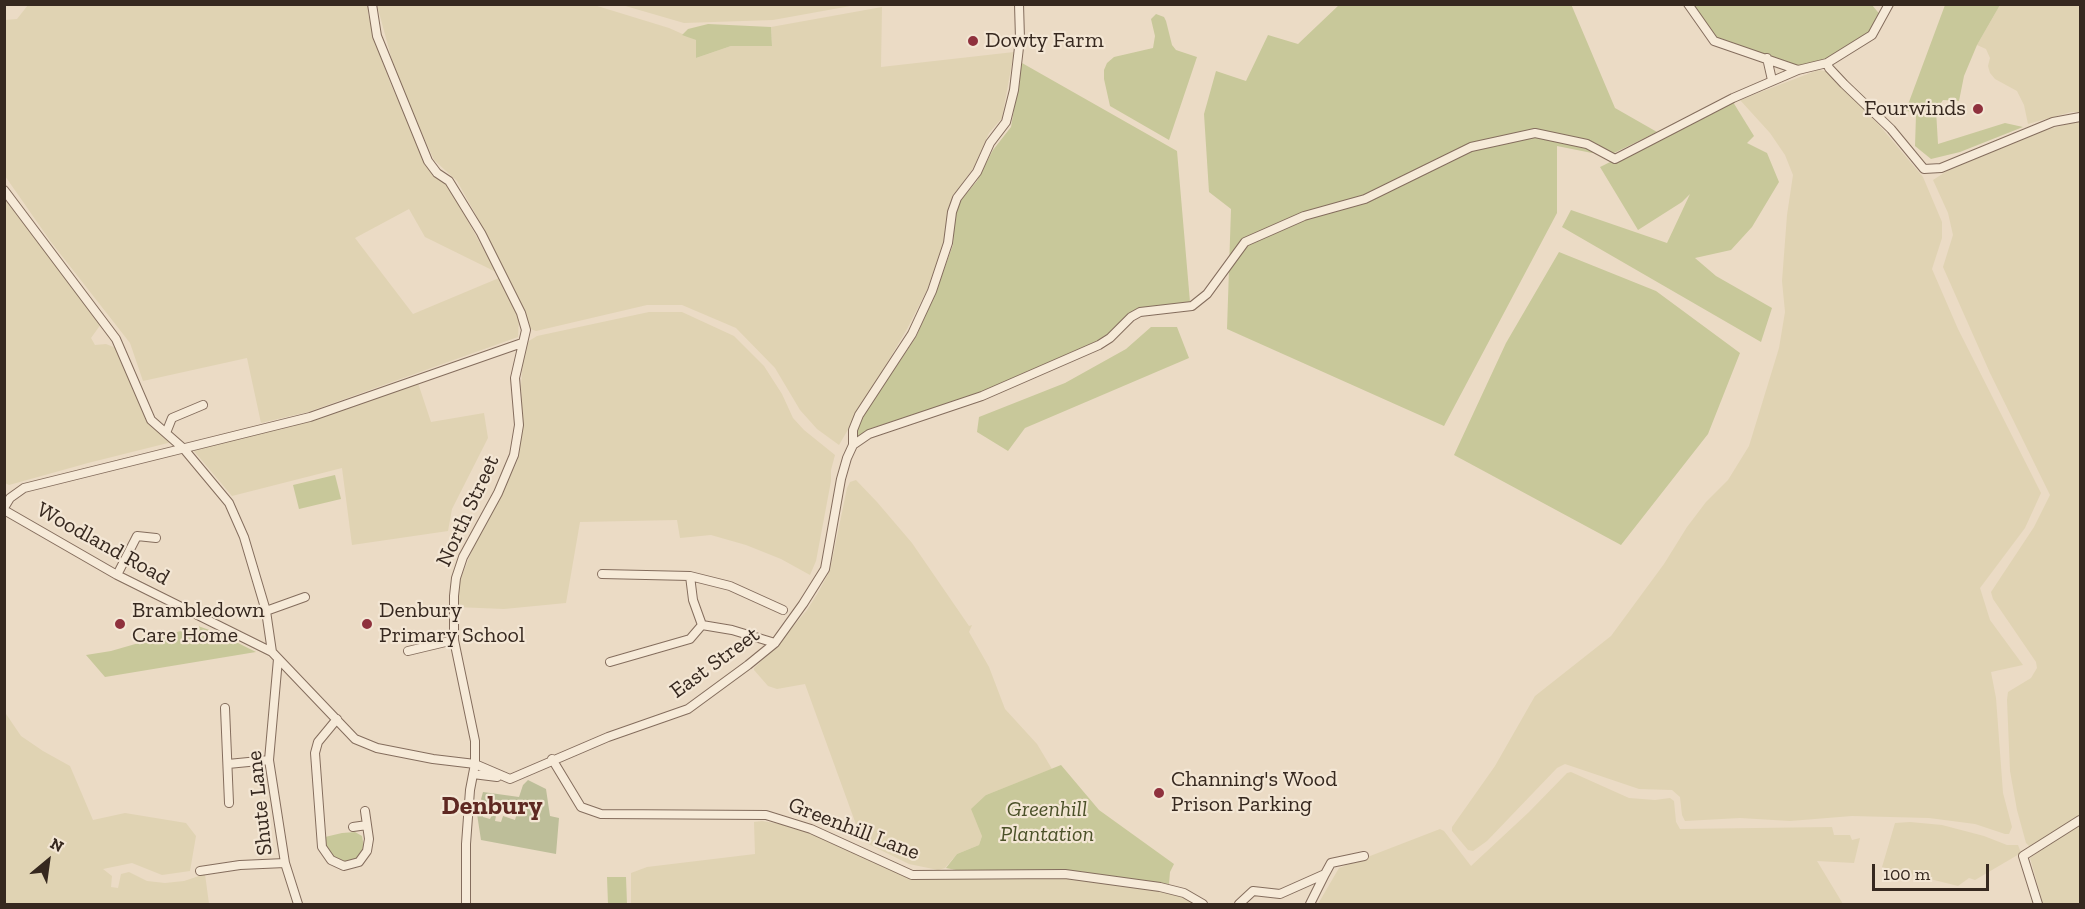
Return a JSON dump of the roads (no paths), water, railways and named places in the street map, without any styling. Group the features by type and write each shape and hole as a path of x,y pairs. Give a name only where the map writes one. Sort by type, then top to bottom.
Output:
{"street":[{"name":"North Street","path":"372,4 377,36 428,161 437,173 449,181 481,233 521,313 526,330 515,378 519,425 514,455 498,493 463,557 453,596 454,640 475,741 466,844 466,904"},
{"name":"East Street","path":"337,720 355,739 377,748 433,759 510,779 552,759 608,737 688,710 775,643 804,604 825,569 841,479 853,445 853,430 859,415 912,334 932,291 948,243 952,212 957,198 977,172 990,143 1006,122 1014,90 1020,39 1019,4"},
{"path":"1688,4 1714,41 1798,69"},
{"path":"853,445 869,434 982,396 1099,345 1140,312 1192,306 1207,294 1245,242 1304,216 1365,199 1471,147 1535,133 1587,144 1615,159 1772,80 1798,69 1827,63 1872,35 1889,4"},
{"path":"1767,58 1772,80"},
{"path":"1827,63 1844,84 1890,129 1924,170 1941,168 2052,122 2080,117"},
{"name":"Shute Lane","path":"4,190 116,339 151,420 184,449 229,502 244,537 266,611 275,656 269,760 285,863 298,904"},
{"path":"4,509 10,498 24,488 310,417 522,343"},
{"path":"166,433 172,418 203,405"},
{"name":"Woodland Road","path":"4,509 117,575 275,656 337,720"},
{"path":"117,575 137,536 156,538"},
{"path":"602,574 690,576 730,586 783,610"},
{"path":"690,576 693,600 702,625"},
{"path":"266,611 305,597"},
{"path":"702,625 732,630 775,643"},
{"path":"610,662 690,639 702,625"},
{"path":"408,651 454,640"},
{"path":"225,708 229,803"},
{"path":"337,720 318,742 315,753 322,847 331,860 345,866 359,862 367,851 369,839 365,811"},
{"name":"Greenhill Lane","path":"552,759 581,807 601,814 766,815 811,829 912,875 1065,874 1160,887 1184,893 1203,904"},
{"path":"228,764 269,760"},
{"path":"2038,904 2023,856 2080,820"},
{"path":"353,827 367,825"},
{"path":"1310,904 1331,863 1364,856"},
{"path":"200,871 240,864 285,863"},
{"path":"1239,904 1253,891 1280,894 1325,874"}],"place":[{"name":"Dowty Farm","path":"973,41"},
{"name":"Fourwinds","path":"1978,109"},
{"name":"Brambledown Care Home","path":"120,624"},
{"name":"Denbury Primary School","path":"367,624"},
{"name":"Channing's Wood Prison Parking","path":"1159,793"}],"district":[{"name":"Denbury","path":"492,807"}],"park label":[{"name":"Greenhill Plantation","path":"1047,822"}]}
